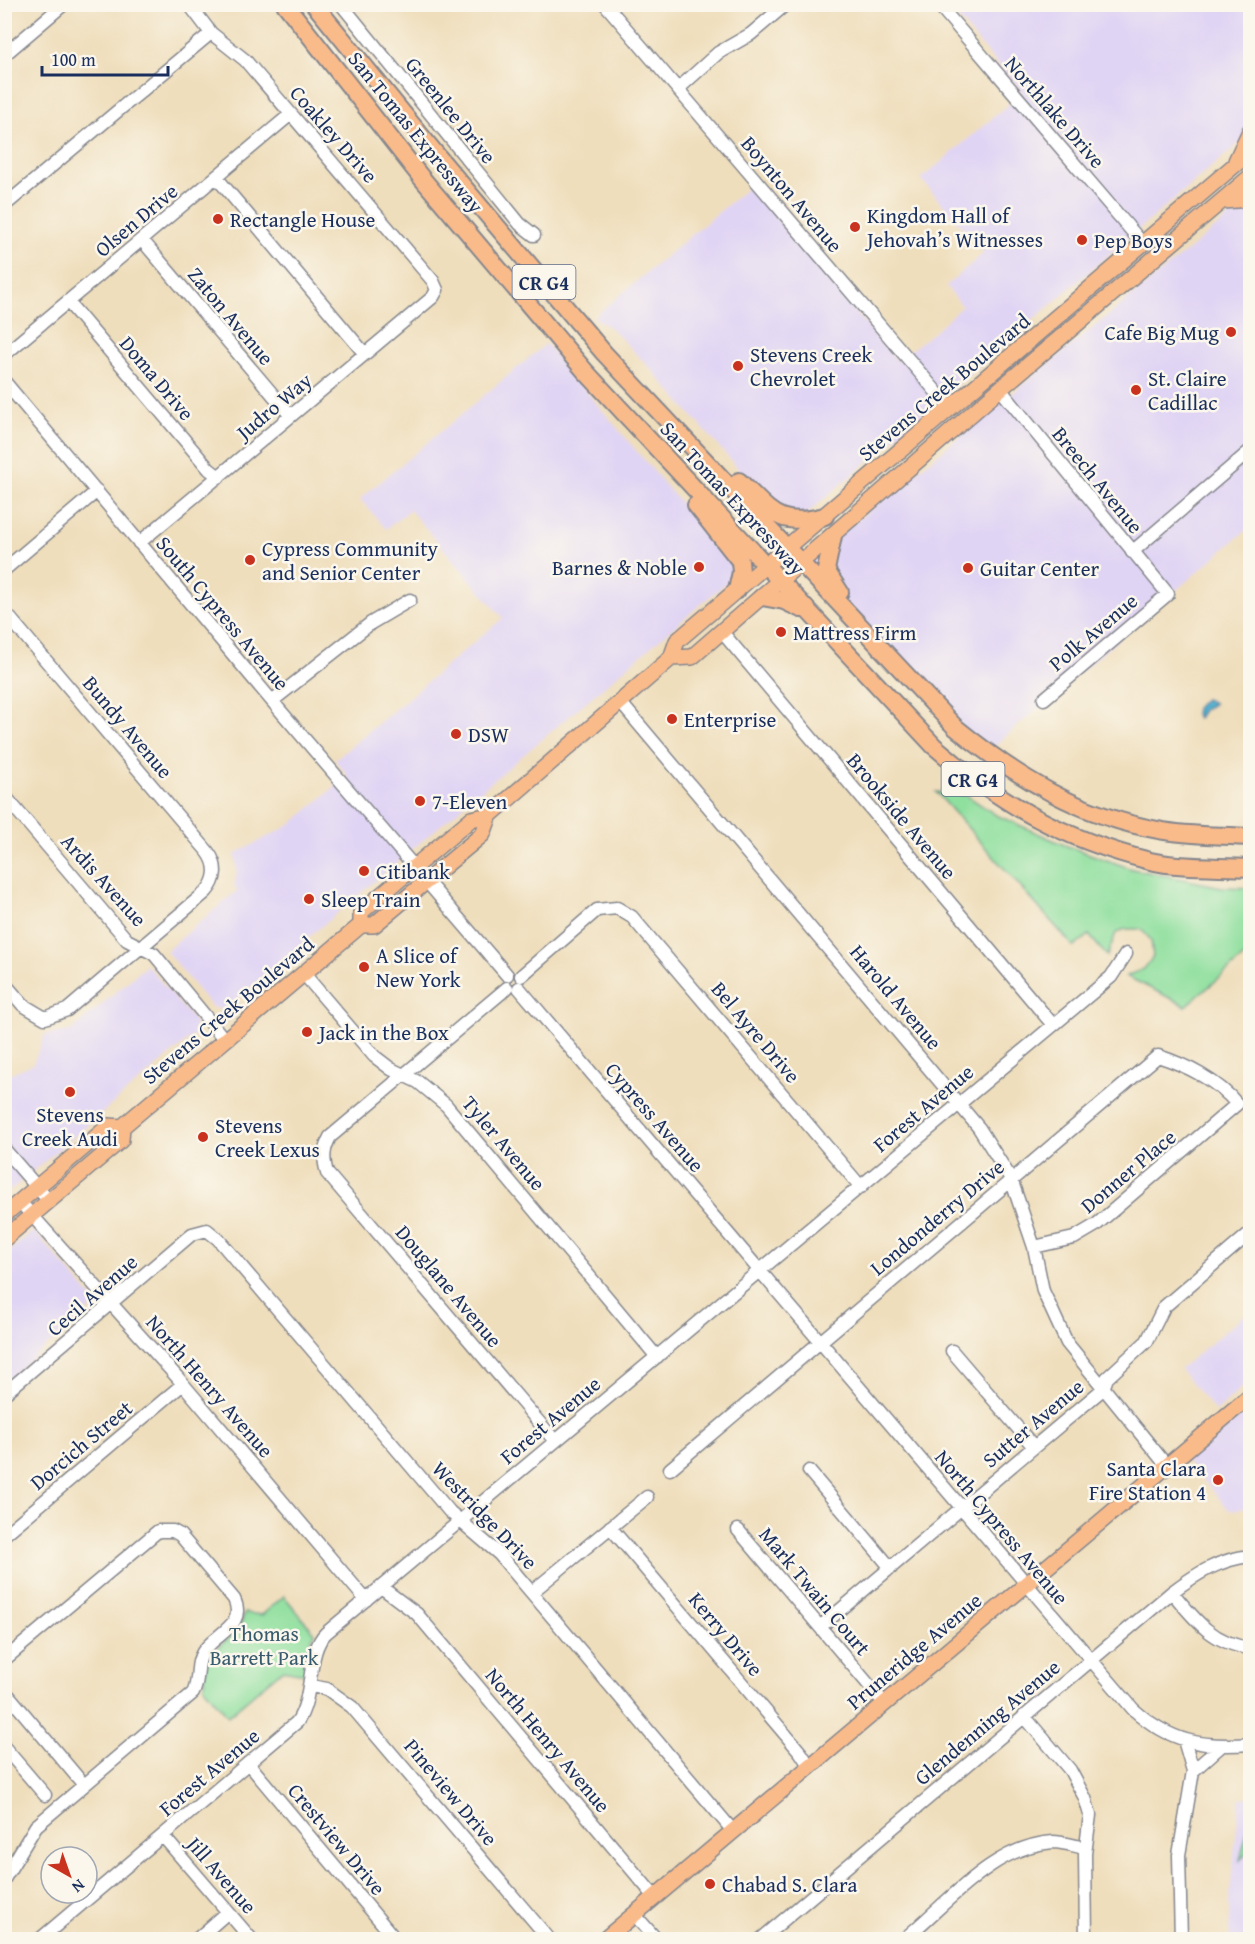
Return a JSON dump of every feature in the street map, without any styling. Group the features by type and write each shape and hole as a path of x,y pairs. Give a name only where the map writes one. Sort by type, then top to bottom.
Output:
{"highway":[{"name":"San Tomas Expressway","path":"285,4 420,176 585,370 811,617 934,746 975,781 1026,815 1081,839 1152,861 1251,868"},
{"name":"San Tomas Expressway","path":"314,4 440,159 597,344 955,727 993,758 1041,789 1091,812 1159,831 1251,837"},
{"path":"690,443 723,466 776,516 799,521 825,516"},
{"path":"681,475 689,496 740,561 741,572 737,590"},
{"path":"833,536 826,570 881,648"},
{"path":"762,597 784,601 811,617"}],"main road":[{"path":"1233,167 1251,131"},
{"name":"Stevens Creek Boulevard","path":"361,924 361,912 471,819 490,815 671,658 677,641 1251,152"},
{"name":"Stevens Creek Boulevard","path":"671,658 692,657 944,437 1251,177"},
{"path":"1222,201 1251,199"},
{"path":"1132,278 1134,266 1143,256 1143,244"},
{"path":"1000,389 999,381 1009,370 1010,358"},
{"path":"944,437 952,418 951,408"},
{"name":"Stevens Creek Boulevard","path":"4,1215 109,1126 122,1127 361,924 374,925 427,882 483,834 490,815"},
{"name":"Stevens Creek Boulevard","path":"4,1239 121,1140 122,1127"},
{"name":"Pruneridge Avenue","path":"604,1940 1251,1395"}],"street":[{"path":"4,55 64,4"},
{"name":"Coakley Drive","path":"189,4 211,33 245,60 433,281 437,290 433,297"},
{"name":"Greenlee Drive","path":"341,4 497,197 520,224 534,235"},
{"name":"Boynton Avenue","path":"605,4 951,408"},
{"path":"678,88 718,53 750,34 786,4"},
{"name":"Northlake Drive","path":"938,4 1143,244"},
{"path":"4,206 211,33"},
{"name":"Olsen Drive","path":"4,355 291,114"},
{"path":"217,178 365,354"},
{"name":"Zaton Avenue","path":"142,240 291,416"},
{"name":"Judro Way","path":"139,543 433,297"},
{"name":"Doma Drive","path":"68,302 209,470 219,477"},
{"name":"South Cypress Avenue","path":"4,381 414,867"},
{"name":"Breech Avenue","path":"1000,389 1167,594"},
{"path":"1132,552 1251,451"},
{"path":"4,570 97,491"},
{"name":"Polk Avenue","path":"1044,699 1167,594"},
{"path":"272,701 371,622 410,600"},
{"name":"Bundy Avenue","path":"4,611 214,861 213,883 206,892 142,947"},
{"name":"Brookside Avenue","path":"722,632 1053,1025"},
{"name":"Harold Avenue","path":"621,703 959,1102 989,1142 1011,1179 1034,1246 1043,1291 1067,1343 1167,1466"},
{"name":"Ardis Avenue","path":"4,795 127,939 154,954 225,1040"},
{"path":"404,1074 513,982 414,867"},
{"name":"Bel Ayre Drive","path":"513,982 597,910 617,908 633,917 861,1187"},
{"path":"4,983 23,1005 45,1018 67,1010 142,947"},
{"name":"Forest Avenue","path":"39,1940 297,1722 307,1705 318,1642 555,1441 861,1187 959,1102 1111,977 1126,954"},
{"name":"Tyler Avenue","path":"304,974 374,1056 432,1092 446,1105 657,1357"},
{"name":"Cypress Avenue","path":"513,982 761,1270"},
{"name":"Londonderry Drive","path":"670,1469 1158,1056 1203,1076 1230,1095 1237,1104"},
{"name":"Douglane Avenue","path":"404,1074 330,1137 324,1153 327,1173 555,1441"},
{"name":"Donner Place","path":"1034,1246 1074,1238 1096,1225 1237,1104"},
{"path":"4,1149 49,1201"},
{"name":"North Henry Avenue","path":"20,1202 183,1384 366,1600"},
{"name":"Cecil Avenue","path":"4,1395 192,1234 207,1230"},
{"name":"Westridge Drive","path":"207,1230 218,1239 450,1512 499,1554 733,1831"},
{"name":"Sutter Avenue","path":"820,1627 1103,1389 1107,1378 1147,1341 1164,1306 1251,1233"},
{"name":"North Cypress Avenue","path":"761,1270 1090,1661 1146,1720 1185,1740 1221,1746 1251,1744"},
{"path":"952,1351 1034,1448"},
{"name":"Dorcich Street","path":"4,1535 183,1384"},
{"path":"809,1471 891,1568"},
{"path":"532,1592 647,1497"},
{"name":"Kerry Drive","path":"610,1527 800,1750 810,1767"},
{"name":"Mark Twain Court","path":"738,1530 885,1704"},
{"path":"4,1660 158,1531 173,1531 180,1535 234,1599 237,1609 236,1618 202,1653 193,1693 36,1826 4,1880"},
{"name":"Glendenning Avenue","path":"760,1940 1172,1592 1194,1576 1218,1564 1251,1556"},
{"name":"North Henry Avenue","path":"381,1587 417,1614 655,1897"},
{"path":"1172,1592 1210,1635 1231,1645 1251,1648"},
{"name":"Pineview Drive","path":"311,1686 327,1689 352,1707 550,1940"},
{"path":"4,1690 84,1785"},
{"path":"1024,1716 1079,1784 1090,1815 1085,1848 1086,1940"},
{"path":"1181,1940 1179,1855 1193,1771 1185,1740"},
{"path":"1193,1771 1221,1746"},
{"path":"4,1747 45,1795"},
{"name":"Crestview Drive","path":"248,1763 396,1940"},
{"name":"Jill Avenue","path":"163,1836 252,1940"},
{"path":"903,1940 989,1866 1023,1847 1055,1842 1085,1848"},
{"path":"196,1940 228,1912"},
{"path":"634,1914 657,1940"}],"shaded area":[{"path":"947,5 1250,5 1250,134 790,528 651,369 613,330 594,317 750,186 897,361 934,332 962,306 946,286 984,253 921,179 1022,93"},
{"path":"1241,207 1250,207 1250,527 986,753 805,563"},
{"path":"546,344 734,566 733,577 223,1010 212,1007 166,951 238,890 234,886 237,872 235,854 290,825 348,776 335,760 503,618 410,510 386,529 360,499"},
{"path":"147,965 195,1022 194,1035 5,1195 4,1069 9,1074 33,1064 45,1035 71,1031"},
{"path":"32,1232 36,1233 93,1299 93,1307 5,1381 5,1255"},
{"path":"1244,1315 1250,1322 1250,1380 1216,1412 1180,1369"},
{"path":"1250,1409 1250,1508 1229,1510 1186,1460"},
{"path":"1250,1797 1250,1939 1230,1940 1229,1902 1240,1798"}],"green space":[{"path":"936,792 966,795 996,815 1067,846 1132,869 1222,887 1250,888 1250,952 1186,1006 1126,976 1144,969 1153,957 1151,940 1141,929 1125,929 1116,933 1107,956 1089,935 1074,947"},
{"name":"Thomas Barrett Park","path":"284,1596 315,1633 310,1642 305,1674 282,1670 228,1716 204,1687 208,1657 239,1628 245,1613 262,1615"},
{"path":"1250,1821 1250,1850 1240,1860"}],"water":[{"path":"1205,699 1214,703 1203,710 1198,718 1195,714 1196,708"}],"place":[{"name":"Rectangle House","path":"218,219"},
{"name":"Kingdom Hall of Jehovah’s Witnesses","path":"855,227"},
{"name":"Pep Boys","path":"1082,240"},
{"name":"Cafe Big Mug","path":"1231,332"},
{"name":"Stevens Creek Chevrolet","path":"738,366"},
{"name":"St. Claire Cadillac","path":"1136,390"},
{"name":"Cypress Community and Senior Center","path":"250,560"},
{"name":"Barnes & Noble","path":"699,567"},
{"name":"Guitar Center","path":"968,568"},
{"name":"Mattress Firm","path":"781,632"},
{"name":"Enterprise","path":"672,719"},
{"name":"DSW","path":"456,734"},
{"name":"7-Eleven","path":"420,801"},
{"name":"Citibank","path":"364,871"},
{"name":"Sleep Train","path":"309,899"},
{"name":"A Slice of New York","path":"364,967"},
{"name":"Jack in the Box","path":"307,1032"},
{"name":"Stevens Creek Audi","path":"70,1092"},
{"name":"Stevens Creek Lexus","path":"203,1137"},
{"name":"Santa Clara Fire Station 4","path":"1218,1480"},
{"name":"Chabad S. Clara","path":"710,1884"}]}
